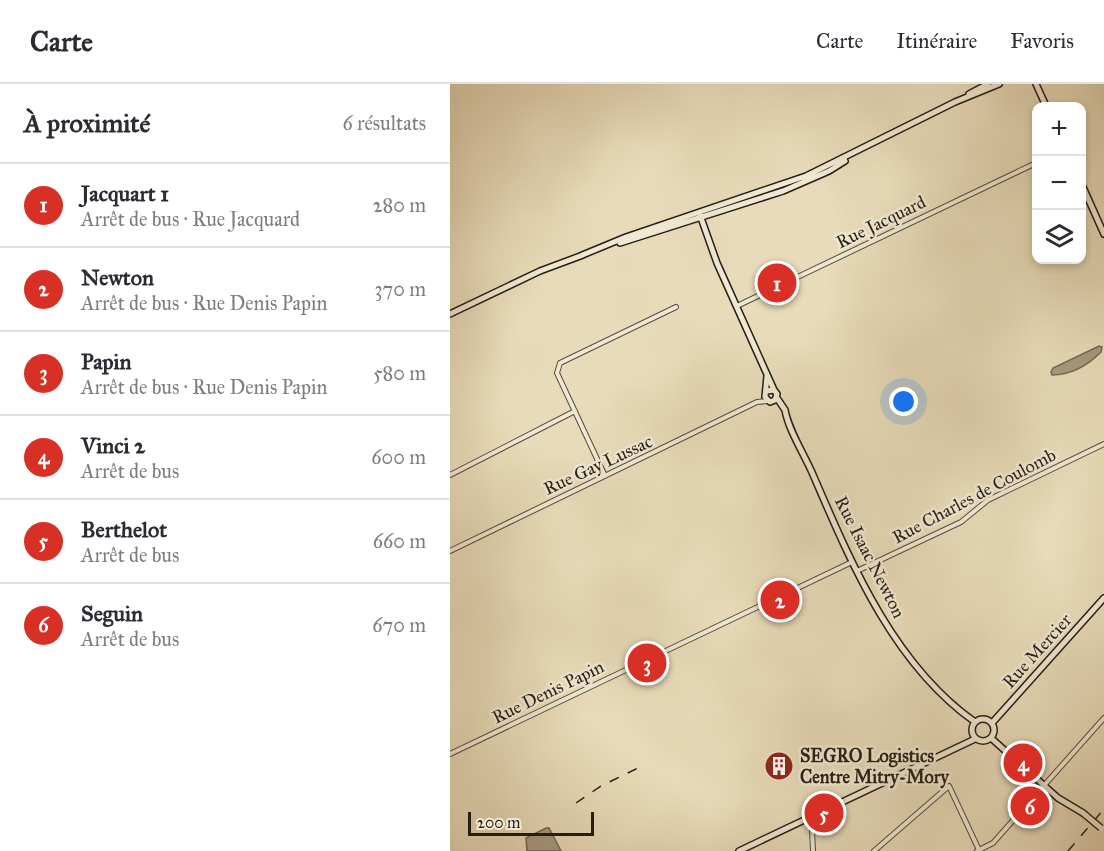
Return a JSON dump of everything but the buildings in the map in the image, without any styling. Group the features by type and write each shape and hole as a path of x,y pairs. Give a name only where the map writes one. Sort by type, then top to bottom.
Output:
{"street":[{"path":"450,314 540,271 579,256 809,181 859,151 988,84"},
{"path":"955,102 999,84"},
{"path":"1036,84 1044,102"},
{"name":"Rue Jacquard","path":"737,306 1032,165"},
{"path":"1086,194 1104,234"},
{"path":"700,215 717,263 774,390 767,397"},
{"path":"604,476 557,373 560,363 676,307"},
{"path":"766,372 767,397"},
{"name":"Rue Isaac Newton","path":"774,390 856,571 882,618 926,678 975,722"},
{"path":"767,397 777,398"},
{"name":"Rue Isaac Newton","path":"767,397 786,415"},
{"name":"Rue Gay Lussac","path":"450,550 767,397"},
{"path":"450,475 575,411"},
{"name":"Rue Charles de Coulomb","path":"856,571 961,522 988,500 1104,444"},
{"name":"Rue Denis Papin","path":"450,754 852,562"},
{"name":"Rue Mercier","path":"992,723 1104,598"},
{"path":"739,851 975,739 983,742 991,738 995,730 992,723 982,718 975,722 972,729 975,739"},
{"path":"874,851 949,786 978,850 993,843 1104,718"},
{"path":"991,738 1058,798 1083,813 1103,830"},
{"path":"807,817 812,829 813,851"}],"shaded area":[{"path":"1099,346 1102,347 1101,352 1090,362 1073,371 1052,375 1053,368"},
{"path":"549,828 561,851 527,851 526,838"}],"railway":[{"path":"576,803 601,786 640,767"},
{"path":"1068,851 1104,809"}],"place":[{"name":"Jacquart 1","path":"777,283"},
{"name":"Newton","path":"780,600"},
{"name":"Papin","path":"647,663"},
{"name":"Vinci 2","path":"1023,763"},
{"name":"SEGRO Logistics Centre Mitry-Mory","path":"779,766"},
{"name":"Seguin","path":"1030,806"},
{"name":"Berthelot","path":"824,813"}]}
